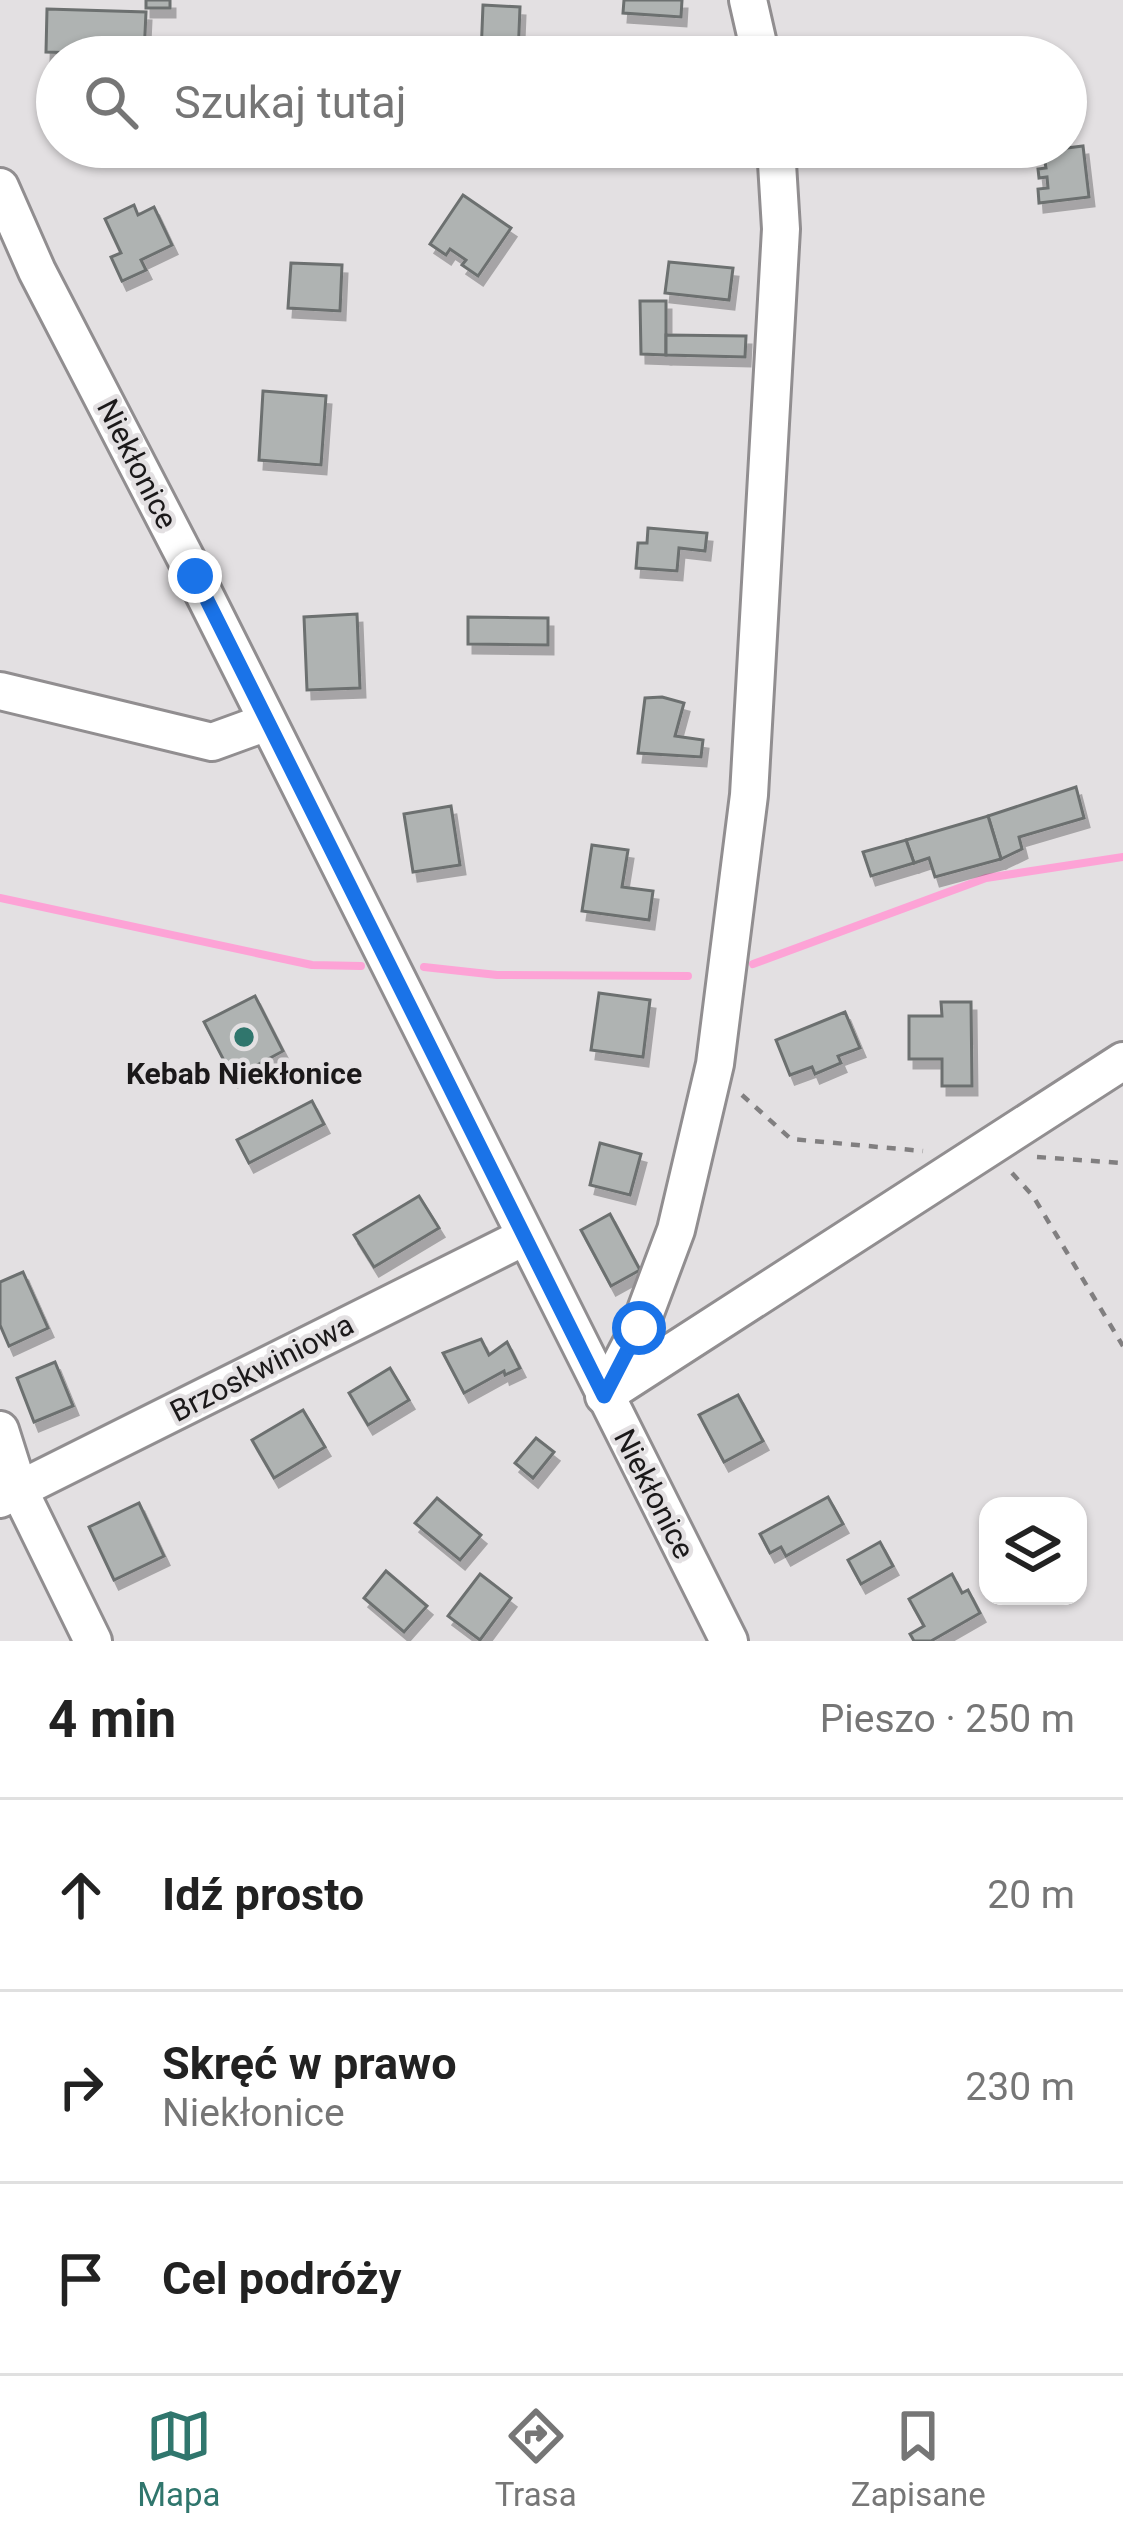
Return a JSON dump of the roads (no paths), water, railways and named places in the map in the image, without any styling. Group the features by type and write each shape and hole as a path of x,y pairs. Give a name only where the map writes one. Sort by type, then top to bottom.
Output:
{"street":[{"path":"748,0 756,36"},
{"path":"604,1396 639,1328 676,1230 716,1064 749,795 781,230 777,168"},
{"name":"Niekłonice","path":"0,187 37,271 729,1641"},
{"path":"0,691 212,742 267,722"},
{"path":"604,1396 1123,1060"},
{"name":"Brzoskwiniowa","path":"10,1494 524,1237"},
{"path":"0,1430 10,1494 93,1641"}],"waterway":[{"path":"753,964 986,878 1123,857"},
{"path":"0,898 312,965 361,966"},
{"path":"424,967 497,975 688,976"}],"place":[{"name":"Kebab Niekłonice","path":"244,1037"}]}
